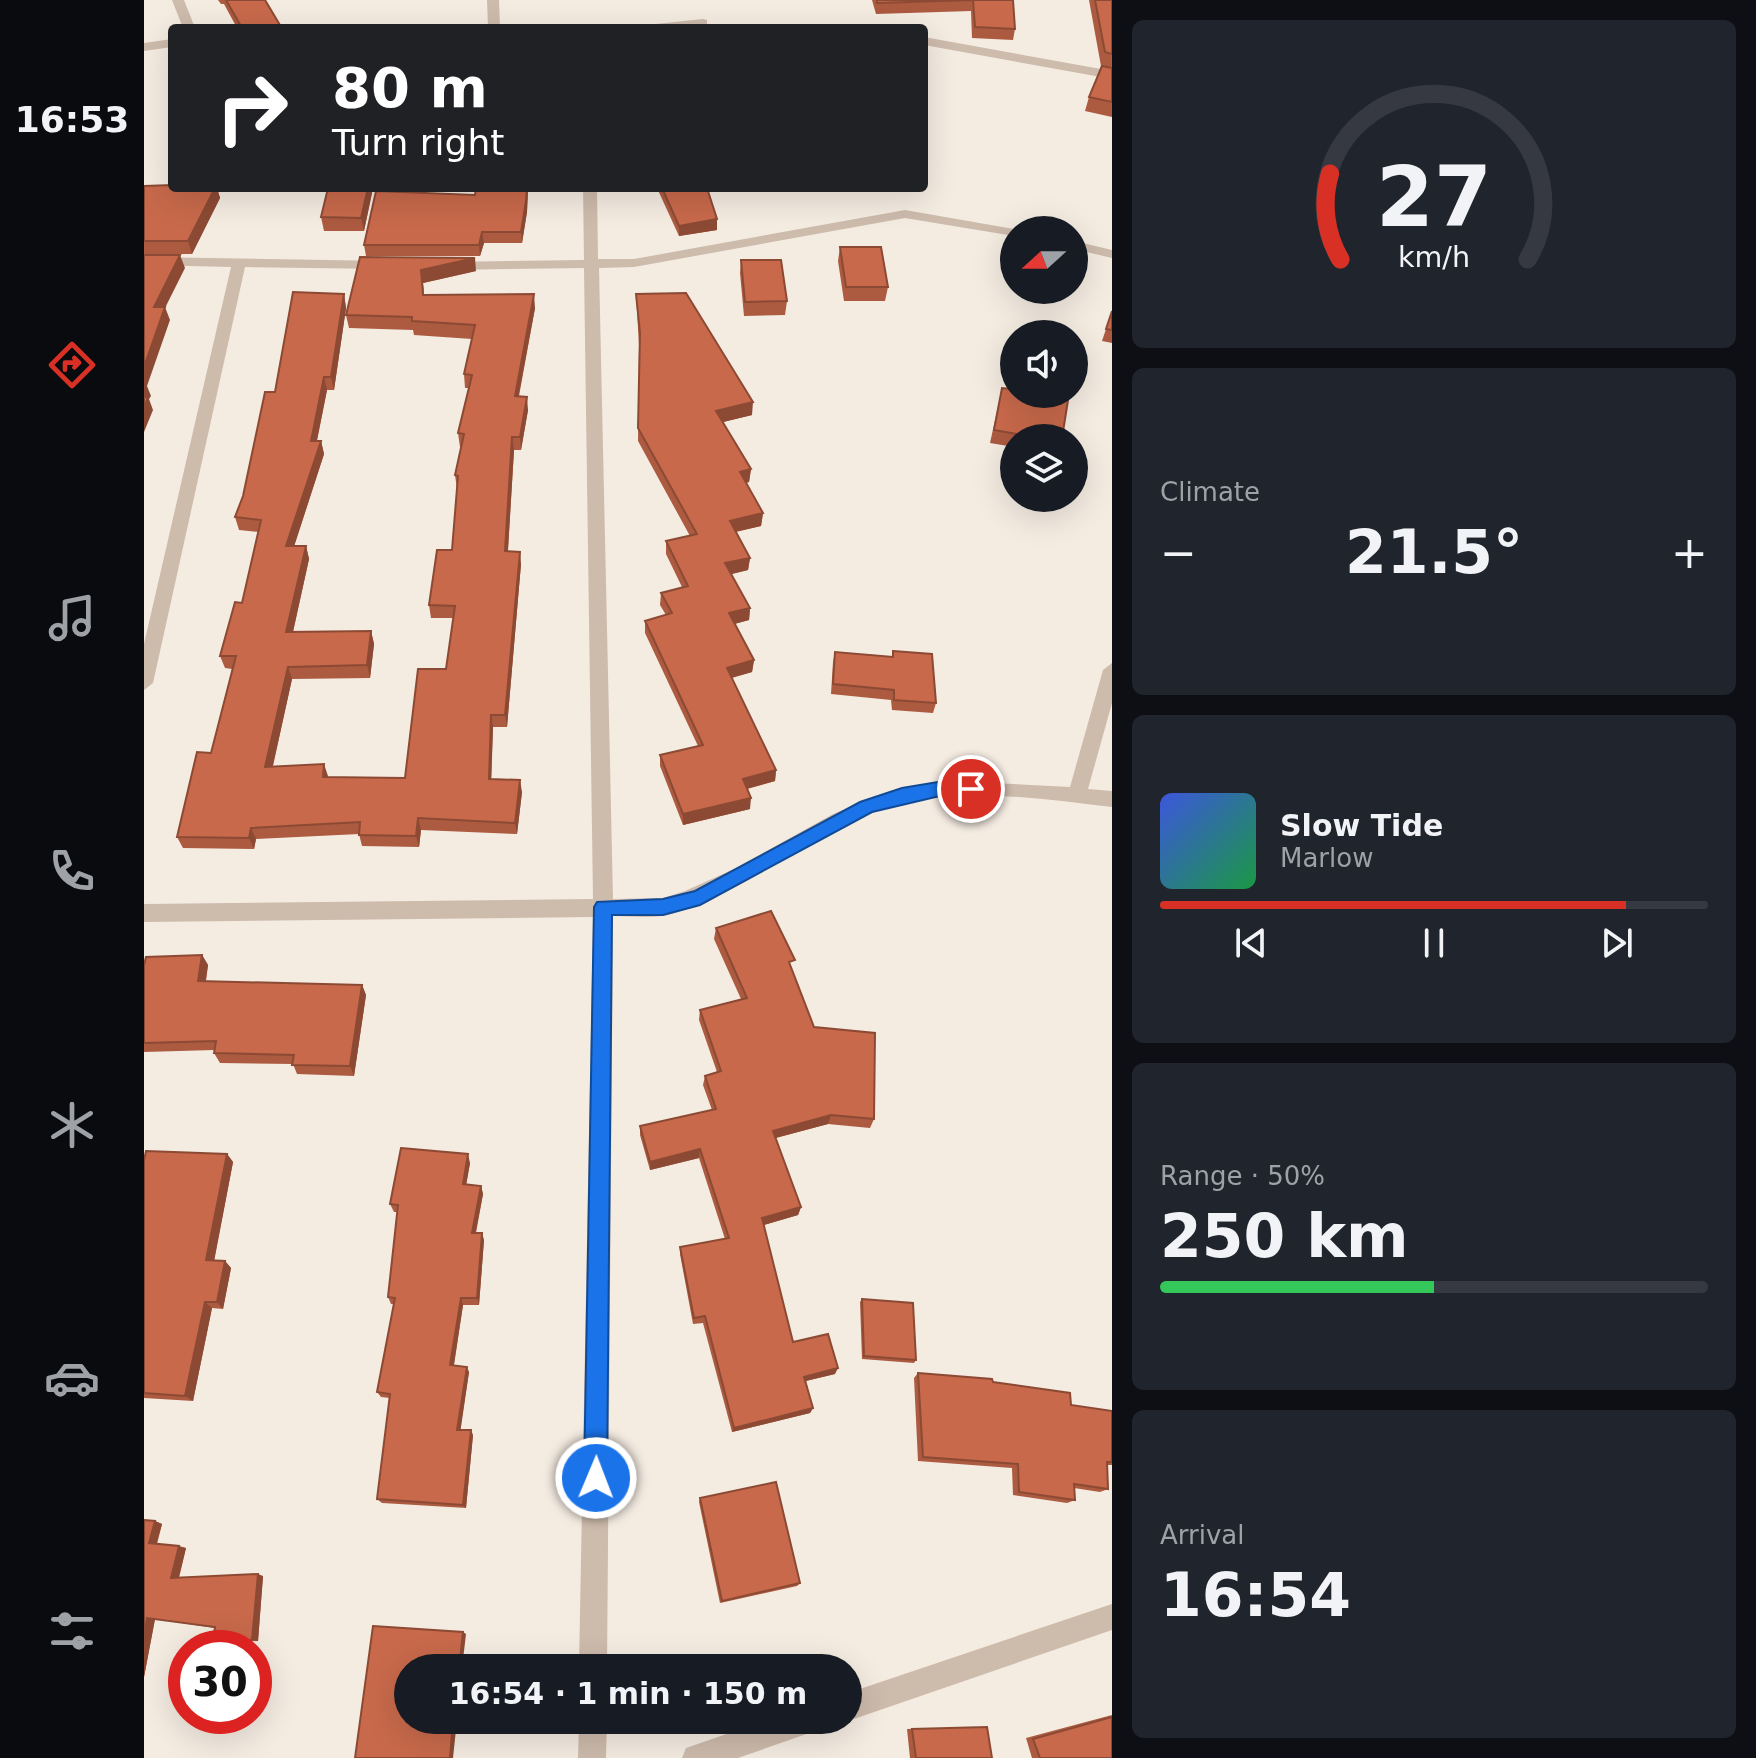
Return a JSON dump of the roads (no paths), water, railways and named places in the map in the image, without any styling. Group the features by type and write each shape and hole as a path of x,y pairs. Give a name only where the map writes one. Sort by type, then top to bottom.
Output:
{"street":[{"path":"178,0 187,24"},
{"path":"493,0 494,24"},
{"path":"694,24 703,23"},
{"path":"928,42 1112,75"},
{"path":"144,47 168,44"},
{"path":"590,192 603,907 593,1654"},
{"path":"429,266 634,263 905,214 1000,230"},
{"path":"1088,248 1112,254"},
{"path":"144,261 397,265"},
{"path":"144,683 239,264"},
{"path":"1077,795 1112,670"},
{"path":"144,913 663,907 700,897 866,807 902,796 944,788 1112,799"},
{"path":"862,1702 1112,1617"},
{"path":"592,1758 593,1734"},
{"path":"696,1758 767,1734"}]}
